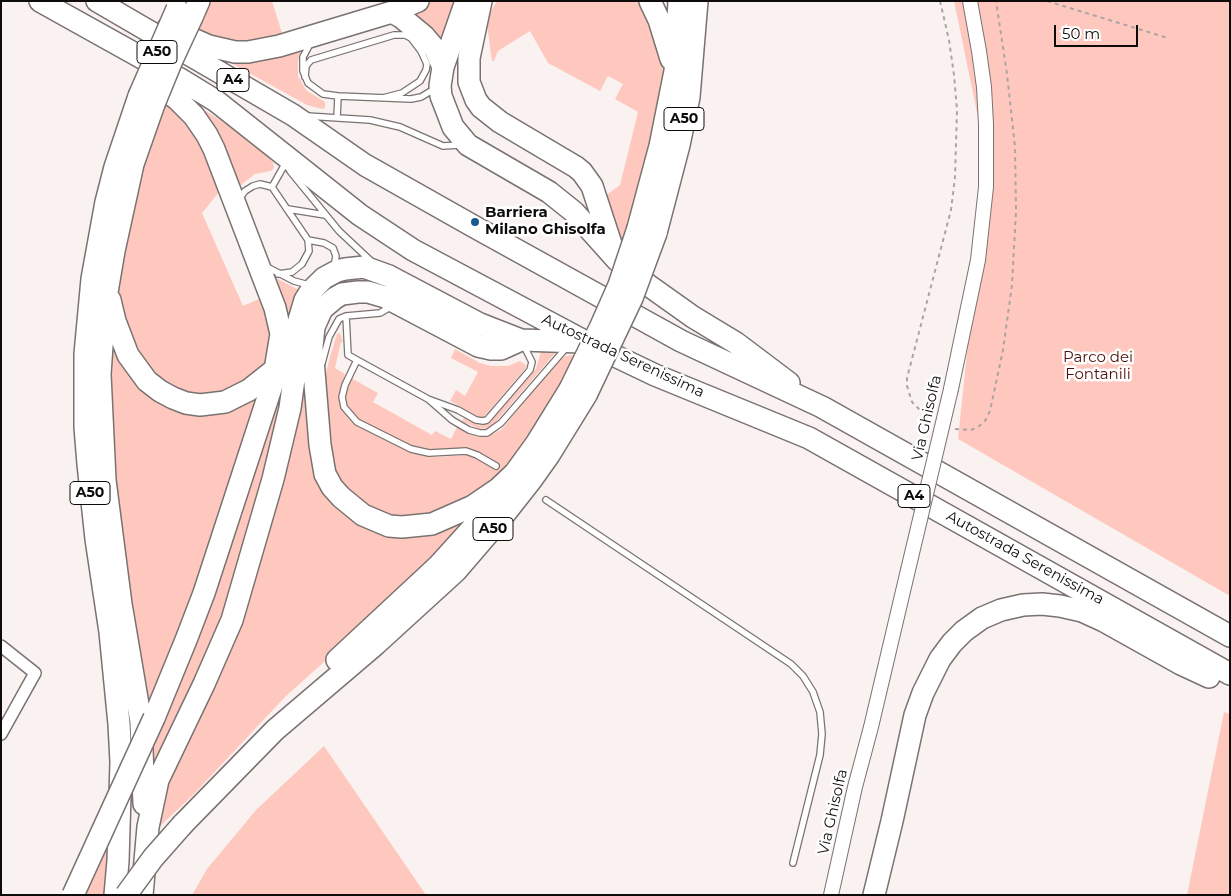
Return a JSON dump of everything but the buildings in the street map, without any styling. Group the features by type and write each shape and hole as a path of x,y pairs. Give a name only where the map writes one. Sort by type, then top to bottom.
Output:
{"highway":[{"name":"Autostrada Serenissima","path":"40,1 216,101 280,155 360,214 413,250 579,342 809,438 1230,674"},
{"name":"A4","path":"97,1 293,115 365,165 604,299 681,342 822,407 1230,636"},
{"path":"111,1 195,40 236,52 263,50 392,12 418,1"},
{"path":"650,1 659,20 675,71"},
{"path":"647,231 658,154 675,71 679,1"},
{"name":"A50","path":"126,895 153,858 183,824 275,730 376,644 456,571 499,521 554,447 578,392 632,298 647,231 679,145 689,97 697,1"},
{"path":"442,76 479,5"},
{"path":"479,5 468,66 469,82 476,100 485,111 500,122 582,172 592,186 596,203 617,260"},
{"name":"A50","path":"115,895 118,861 120,743 110,632 96,539 88,464 85,354 92,279 114,167 147,100 187,7"},
{"path":"392,12 424,36 435,49 442,76 441,96 452,127 468,145 549,192 574,212 617,260 670,302 736,343 822,407"},
{"path":"73,895 154,718 204,592 273,382 273,371 278,356 280,334 275,308 207,134 194,116 178,100 74,21"},
{"path":"145,857 141,722 120,595 105,480 102,435 101,344 104,304 125,196 147,100"},
{"path":"142,895 151,810 158,780 232,620 273,479 290,408 298,320 305,300 323,280 344,268 364,267 389,276 480,324 521,340 579,342"},
{"path":"108,284 110,304 128,355 147,381 160,391 186,403 225,402 249,390 273,371"},
{"path":"518,470 486,498 444,520 432,524 402,527 376,521 363,515 332,487 325,474 320,445 312,336 322,309 335,298 349,292 368,292 385,297 478,346 500,349 521,340"},
{"path":"275,730 342,654 438,566 486,513 554,417 578,392"},
{"path":"874,895 915,715 923,693 940,659 952,643 964,631 982,618 1001,610 1023,605 1042,604 1082,611 1113,625 1182,664 1230,686"}],"street":[{"name":"Via Ghisolfa","path":"831,895 855,787 951,389 978,260 986,187 986,124 984,87 970,1"},
{"path":"1,646 36,673 1,734"}],"lane":[{"path":"322,33 312,40 305,51 302,64 304,77 317,91 323,94 417,98 442,76"},
{"path":"304,77 306,66 311,60 394,35 405,35 411,38 421,50 427,64 426,70 420,80 402,93 383,98"},
{"path":"337,118 338,96"},
{"path":"293,115 370,120 390,124 443,146 468,145"},
{"path":"272,187 280,155"},
{"path":"280,155 340,231 389,276"},
{"path":"235,205 241,195 249,188 260,184 272,187 308,240 309,251 302,264 292,272 278,274"},
{"path":"288,209 326,215"},
{"path":"257,262 294,281 323,280 336,256 333,248 324,242 308,240"},
{"path":"315,389 332,329 339,319 346,316 380,313 398,304"},
{"path":"346,316 348,355 428,399 458,410 476,420 483,421 487,420 532,366 532,359 521,340"},
{"path":"428,399 452,420 469,430 487,433 501,423 555,359 579,342"},
{"path":"357,360 345,385 342,397 344,407 357,422 417,452 429,454 466,451 496,466"},
{"path":"546,500 791,664 803,676 813,692 820,712 822,734 820,755 793,862"}],"path":[{"path":"1047,1 1168,38"}],"green space":[{"path":"206,1 272,1 284,39 245,47 190,33"},
{"path":"430,1 462,1 444,49 412,13"},
{"path":"497,1 643,1 661,55 664,72 664,91 625,248 619,240 605,196 620,185 638,112 615,99 623,84 608,76 600,91 548,63 530,31 498,51 494,61 492,61 487,25 491,11"},
{"name":"Parco dei Fontanili","path":"954,1 1230,1 1230,596 958,439 987,161"},
{"path":"301,48 298,76 306,90 325,102 325,108 307,105 222,58"},
{"path":"162,100 182,116 199,138 220,191 202,213 243,306 261,298 272,330 269,355 265,365 236,392 184,397 138,360 116,297 118,250"},
{"path":"206,111 253,143 273,162 274,168 271,171 255,174 238,187 203,112"},
{"path":"353,275 358,277 358,279 334,285 324,292 315,301 307,319 306,335 315,447 321,478 334,498 349,513 366,524 381,529 397,533 415,532 435,529 469,514 473,519 427,569 284,698 194,794 154,832 156,809 162,785 172,760 213,681 233,631 251,573 295,408 300,373 302,334 308,304 324,285 333,280"},
{"path":"276,278 303,292 286,398 212,652 154,765 152,765 150,741 267,418"},
{"path":"111,326 162,400 254,394 260,397 192,609 146,716 107,439"},
{"path":"340,333 343,342 341,342 335,368 345,374 341,387 340,406 348,418 355,424 412,453 437,457 468,455 478,458 495,469 498,464 477,451 457,448 430,451 411,447 359,420 347,408 345,402 351,378 378,393 373,402 432,435 435,431 451,439 457,427 479,437 487,437 502,429 558,360 571,355 578,357 513,466 450,511 393,521 359,506 331,468 324,397 325,377 337,334"},
{"path":"455,349 480,363 491,366 508,366 520,361 526,365 525,369 484,417 479,417 450,401 456,390 465,396 478,372 451,358"},
{"path":"541,351 557,351 493,425 489,428 479,429 462,421 464,418 478,425 490,422 536,369"},
{"path":"1224,712 1230,714 1230,895 1187,895"},
{"path":"324,746 426,895 192,895 207,869 256,810"},
{"path":"107,836 108,861 105,895 79,895"}],"place":[{"name":"Barriera Milano Ghisolfa","path":"475,222"}]}
